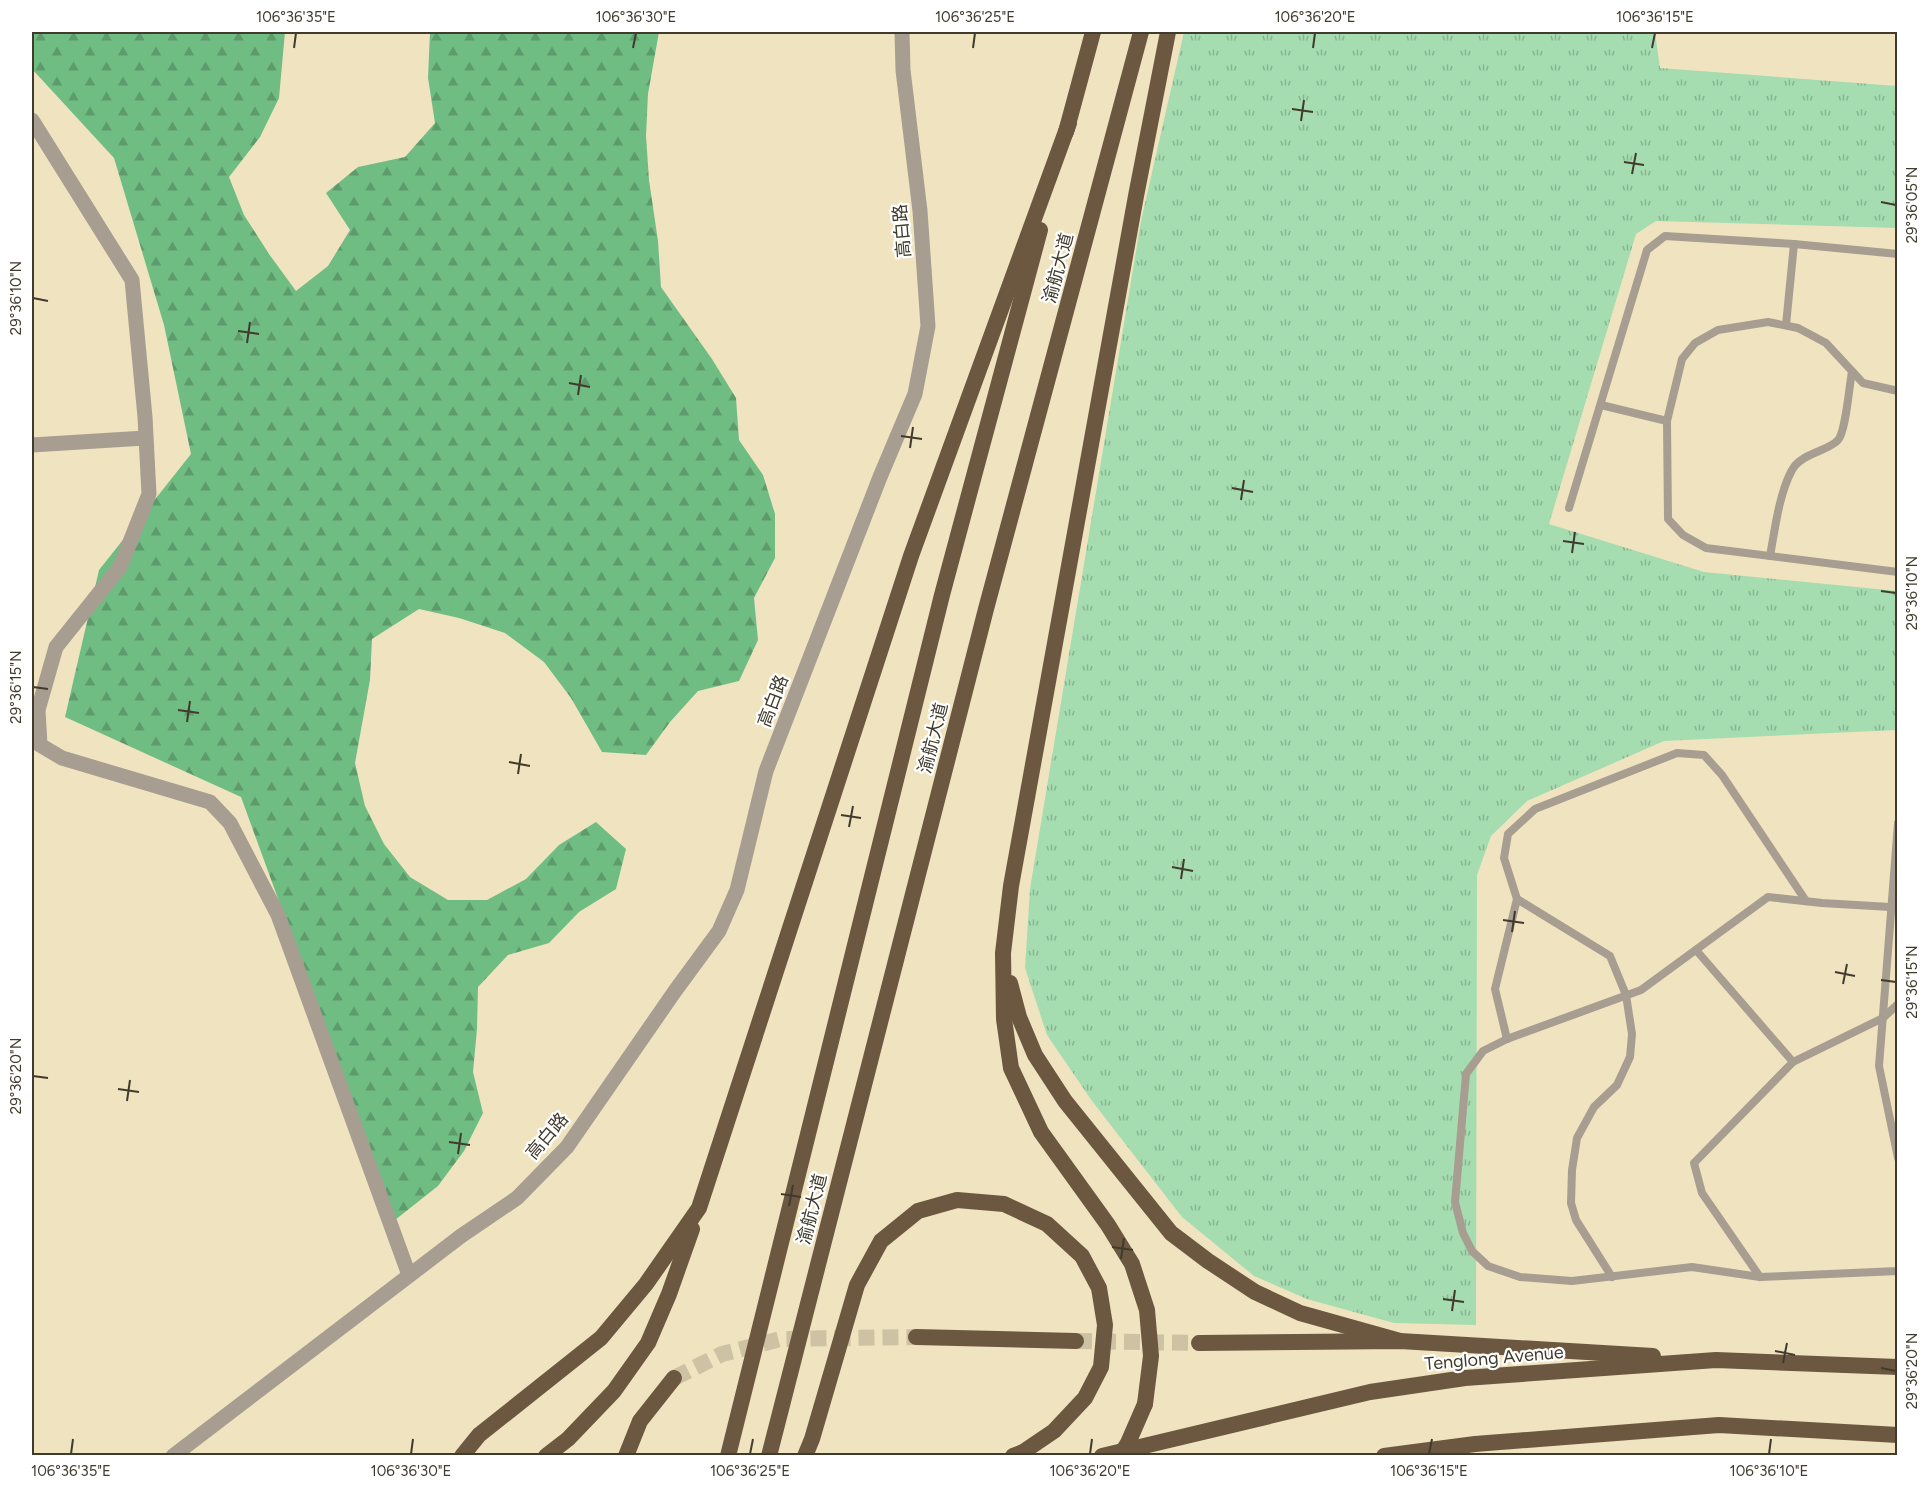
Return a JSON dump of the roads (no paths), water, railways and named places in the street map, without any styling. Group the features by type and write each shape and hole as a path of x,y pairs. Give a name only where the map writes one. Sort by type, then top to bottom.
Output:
{"highway":[{"name":"渝航大道","path":"728,1453 942,595 1093,32"},
{"name":"渝航大道","path":"771,1450 986,609 1141,32"},
{"path":"1120,1455 1128,1443 1145,1404 1151,1356 1147,1310 1132,1264 1108,1225 1041,1132 1011,1068 1004,1019 1003,953 1011,886 1168,32"},
{"path":"546,1455 568,1439 614,1390 648,1343 669,1294 911,556 1069,123"},
{"path":"1003,953 1019,1017 1035,1055 1065,1101 1171,1233 1255,1292 1300,1313 1400,1341"},
{"path":"805,1455 812,1439 857,1285 881,1241 918,1211 957,1200 1004,1204 1047,1224 1082,1256 1099,1288 1105,1325 1101,1367 1085,1398 1054,1431 1023,1452 1013,1455"},
{"path":"462,1455 479,1435 601,1338 646,1284 699,1208"},
{"path":"916,1337 1076,1341"},
{"path":"1199,1343 1400,1341 1716,1360"},
{"name":"Tenglong Avenue","path":"1102,1455 1370,1392 1465,1378 1716,1360 1898,1367"},
{"path":"626,1455 640,1421 674,1378"},
{"path":"1384,1455 1475,1444 1719,1425 1898,1435"}],"street":[{"name":"高白路","path":"173,1455 461,1236 517,1198 567,1147 719,931 737,890 766,771 880,477 915,394 928,327 920,211 903,70 902,32"},
{"path":"32,120 132,280 145,417 148,494 120,567 56,646 38,710 40,745 62,758 210,802 230,823 278,915 409,1275"},
{"path":"32,445 145,438"}],"lane":[{"path":"1569,508 1647,250 1665,236 1794,244 1898,254"},
{"path":"1786,325 1794,244"},
{"path":"1898,391 1863,383 1826,343 1798,327 1768,322 1718,330 1695,343 1682,359 1667,421 1668,519 1683,535 1706,548 1898,572"},
{"path":"1770,556 1781,501 1793,468 1808,455 1838,441 1842,432 1852,372"},
{"path":"1601,405 1667,421"},
{"path":"1507,1039 1495,989 1518,899 1504,858 1508,834 1535,809 1677,753 1704,755 1722,775 1806,901"},
{"path":"1898,823 1880,1066 1898,1158"},
{"path":"1890,907 1768,897 1641,990 1507,1039 1484,1051 1466,1074 1455,1202 1463,1233 1472,1251 1488,1266 1520,1277 1572,1281 1692,1268 1760,1277 1898,1271"},
{"path":"1518,899 1610,956 1626,995 1632,1034 1630,1057 1617,1085 1594,1107 1577,1138 1572,1170 1571,1203 1576,1220 1612,1277"},
{"path":"1696,950 1792,1062"},
{"path":"1760,1277 1702,1193 1694,1163 1792,1062 1883,1018 1898,1004"}],"tunnel":[{"path":"674,1378 722,1354 780,1339 916,1337"},
{"path":"1076,1341 1199,1343"}]}
